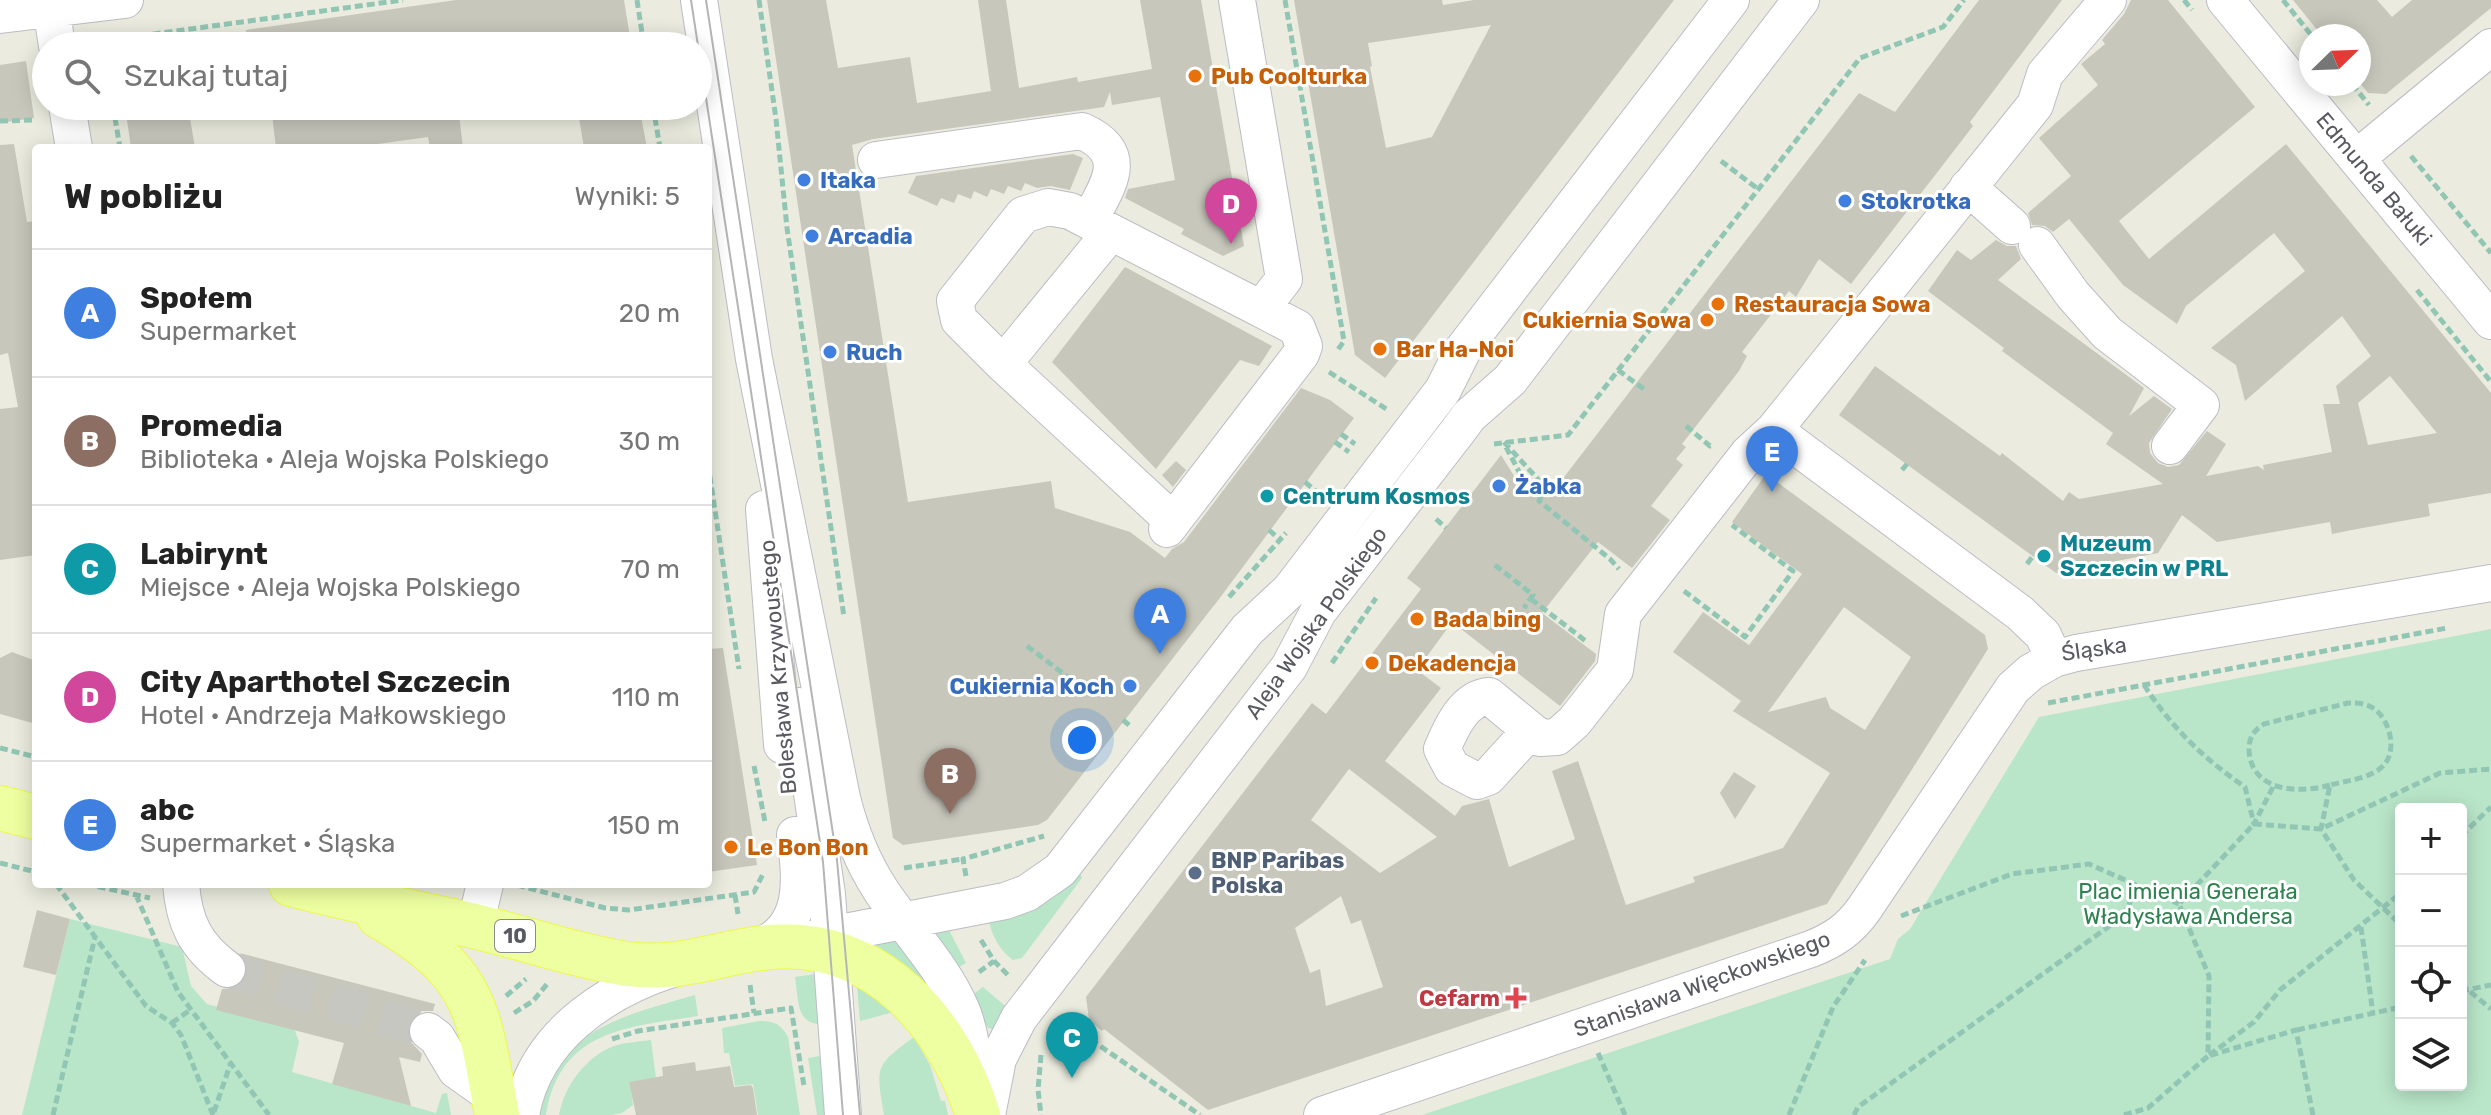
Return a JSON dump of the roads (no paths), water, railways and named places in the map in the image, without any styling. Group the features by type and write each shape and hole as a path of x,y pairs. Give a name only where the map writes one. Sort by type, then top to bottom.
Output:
{"main road":[{"path":"0,808 32,816"},
{"name":"10","path":"307,888 626,963 697,963 744,941 788,947 838,945 894,983 926,1015 957,1062 982,1115"},
{"name":"10","path":"334,895 414,936 433,950 457,976 480,1021 504,1109"}],"street":[{"path":"0,15 51,5 125,0"},
{"name":"Bolesława Krzywoustego","path":"699,0 704,32"},
{"path":"1237,0 1284,279 1261,309"},
{"name":"Aleja Wojska Polskiego","path":"838,945 904,922 1014,898 1052,877 1073,857 1247,630 1284,597 1357,503 1443,390 1464,348 1731,0"},
{"name":"Aleja Wojska Polskiego","path":"982,1115 998,1059 1027,1007 1289,667 1318,612 1469,416 1510,380 1801,0"},
{"path":"1530,731 1540,738 1557,737 1574,722 1615,670 1623,614 1748,454 1774,430 2035,105 2045,74 2108,0"},
{"name":"Edmunda Bałuki","path":"2225,0 2491,321"},
{"path":"51,5 55,32"},
{"path":"2357,158 2491,47"},
{"name":"Bolesława Krzywoustego","path":"712,85 754,359 845,809 867,867 950,989 962,1013 982,1115"},
{"path":"58,120 72,144"},
{"path":"876,160 1082,131 1104,146 1113,165 1113,174 1100,227 1003,364"},
{"path":"1968,187 2025,236 2107,333 2201,405 2170,446"},
{"path":"1059,207 1100,227 1234,293 1297,328 1313,361 1170,525 959,320 955,301 1023,215 1059,207"},
{"name":"Bolesława Krzywoustego","path":"744,941 771,941 786,926 797,904 801,879 779,727 754,359"},
{"name":"Śląska","path":"1774,430 2020,613 2043,635 2054,659 2491,583"},
{"path":"759,444 838,945 860,1115"},
{"path":"784,514 837,860 843,1115"},
{"name":"Stanisława Więckowskiego","path":"1322,1115 1836,938 1864,909 2013,688 2031,672 2054,659"},
{"path":"475,926 484,888"},
{"path":"182,895 201,947 227,969"},
{"path":"428,1031 437,1038 456,1070 504,1109 529,1083 539,1062 568,1027 587,1011 634,984 697,963"}],"tunnel":[{"path":"227,969 428,1031"}],"tram line":[{"path":"691,0 696,32"},
{"path":"706,0 711,32"},
{"path":"712,39 837,860 860,1115"},
{"path":"709,120 823,862 843,1115"}],"place":[{"name":"Pub Coolturka","path":"1195,76"},
{"name":"Itaka","path":"804,180"},
{"name":"Stokrotka","path":"1845,201"},
{"name":"Arcadia","path":"812,236"},
{"name":"City Aparthotel Szczecin","path":"1231,244"},
{"name":"Restauracja Sowa","path":"1718,304"},
{"name":"Cukiernia Sowa","path":"1707,320"},
{"name":"Bar Ha-Noi","path":"1380,349"},
{"name":"Ruch","path":"830,352"},
{"name":"Żabka","path":"1499,486"},
{"name":"abc","path":"1772,492"},
{"name":"Centrum Kosmos","path":"1267,496"},
{"name":"Muzeum Szczecin w PRL","path":"2044,556"},
{"name":"Bada bing","path":"1417,619"},
{"name":"Społem","path":"1160,654"},
{"name":"Dekadencja","path":"1372,663"},
{"name":"Cukiernia Koch","path":"1130,686"},
{"name":"Promedia","path":"950,814"},
{"name":"Le Bon Bon","path":"731,847"},
{"name":"BNP Paribas Polska","path":"1195,873"},
{"name":"Cefarm","path":"1516,998"},
{"name":"Labirynt","path":"1072,1078"}],"park label":[{"name":"Plac imienia Generała Władysława Andersa","path":"2188,904"}]}
